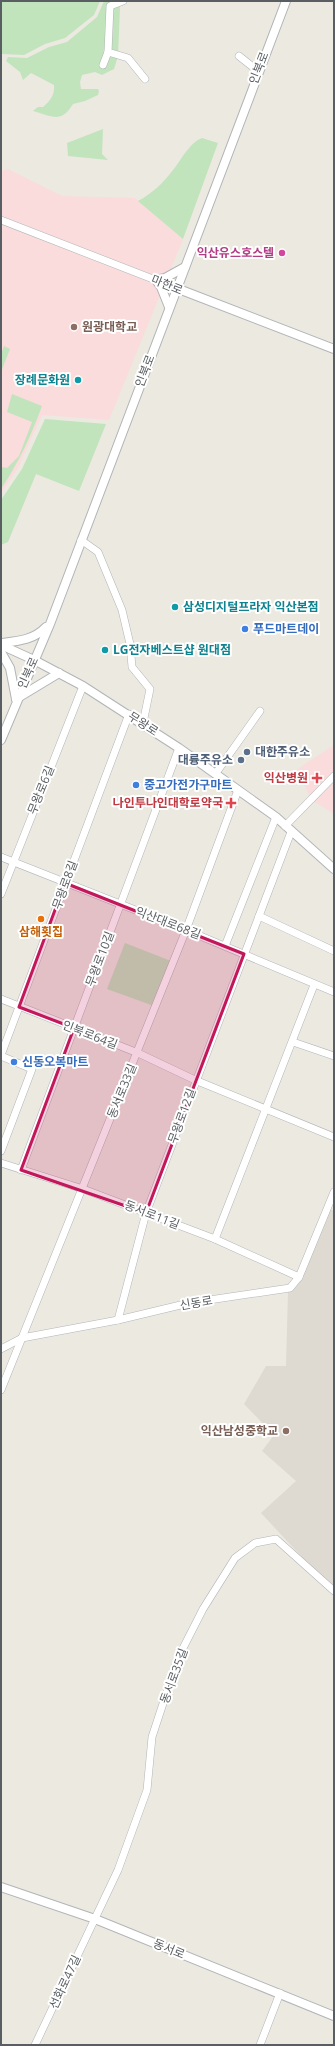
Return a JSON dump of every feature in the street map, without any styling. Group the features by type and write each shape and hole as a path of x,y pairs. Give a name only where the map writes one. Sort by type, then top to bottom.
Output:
{"street":[{"path":"103,65 108,52 109,3 123,1"},
{"name":"인북로","path":"1,740 16,699 50,624 80,540 286,1"},
{"path":"108,52 128,58 145,79"},
{"path":"239,56 258,71"},
{"name":"마한로","path":"1,220 334,349"},
{"path":"169,308 161,287 156,280 165,278 185,267"},
{"path":"80,540 98,552 122,610 130,644 132,668 150,689 143,723"},
{"path":"1,644 38,635 50,624"},
{"name":"무왕로","path":"1,644 83,686 143,723 216,773 276,817 334,868"},
{"path":"1,652 10,668 16,699 59,673"},
{"name":"무왕로6길","path":"1,894 12,862 83,686"},
{"path":"216,773 260,711"},
{"name":"무왕로8길","path":"1,1056 129,714"},
{"name":"무왕로10길","path":"21,1170 180,748"},
{"path":"288,829 334,776"},
{"name":"동서로33길","path":"1,1390 138,1053 238,790"},
{"path":"225,946 276,817"},
{"name":"무왕로12길","path":"118,1320 146,1213 195,1080 259,916 288,829"},
{"name":"익산대로68길","path":"1,857 186,930 314,985 334,992"},
{"path":"259,916 334,951"},
{"path":"215,1239 314,985"},
{"name":"인북로64길","path":"1,999 138,1053 195,1080 334,1137"},
{"path":"293,1042 334,1056"},
{"path":"1,1056 32,1068 1,1151"},
{"name":"동서로11길","path":"1,1163 83,1189 215,1239 299,1277"},
{"name":"신동로","path":"1,1349 22,1338 118,1320 189,1303 290,1288 299,1277 334,1192"},
{"name":"동서로35길","path":"95,1919 118,1870 147,1790 152,1737 178,1658 203,1609 236,1558 255,1543 276,1539 334,1591"},
{"name":"동서로","path":"1,1887 95,1919 334,2016"},
{"name":"선화로47길","path":"35,2045 95,1919"},
{"path":"260,2045 280,1993"}],"highlighted area":[{"path":"65,883 244,954 146,1213 21,1170 74,1028 19,1007"}],"shaded area":[{"name":"원광대학교","path":"8,169 62,196 135,198 183,239 109,420 42,415 18,468 1,493 1,171"},
{"name":"익산병원","path":"334,745 334,814 312,800 296,770"},
{"path":"330,1209 334,1211 334,1586 326,1583 261,1513 296,1481 262,1451 274,1435 244,1404 266,1366 286,1366 288,1292"}],"green space":[{"path":"1,1 100,1 94,15 65,38 45,44 24,55 1,54"},
{"path":"104,1 118,1 120,8 118,56 114,69 102,75 95,72 82,75 80,82 81,89 98,89 98,95 85,101 73,104 64,114 56,117 33,111 38,107 43,107 50,100 54,92 54,85 31,73 23,80 20,72 6,61 8,57 27,58 49,47 67,42 97,17"},
{"path":"103,129 102,154 108,160 68,156 67,143"},
{"path":"202,138 218,143 183,239 138,201 153,191 173,170 189,147 197,140"},
{"path":"4,346 10,349 1,372 1,354"},
{"path":"12,394 42,406 24,449 1,489 1,467 7,468 19,456 32,422 7,412"},
{"path":"45,419 106,424 79,491 36,474 8,542 1,545 1,500 22,469"},
{"path":"125,943 171,961 154,1006 107,989"}],"place":[{"name":"익산유스호스텔","path":"282,253"},
{"name":"원광대학교","path":"74,327"},
{"name":"장례문화원","path":"78,380"},
{"name":"삼성디지털프라자 익산본점","path":"175,607"},
{"name":"푸드마트데이","path":"245,629"},
{"name":"LG전자베스트샵 원대점","path":"105,650"},
{"name":"대한주유소","path":"247,752"},
{"name":"대륭주유소","path":"241,760"},
{"name":"익산병원","path":"317,778"},
{"name":"중고가전가구마트","path":"136,785"},
{"name":"나인투나인대학로약국","path":"231,803"},
{"name":"삼해횟집","path":"41,919"},
{"name":"신동오복마트","path":"14,1062"},
{"name":"익산남성중학교","path":"286,1431"}]}
